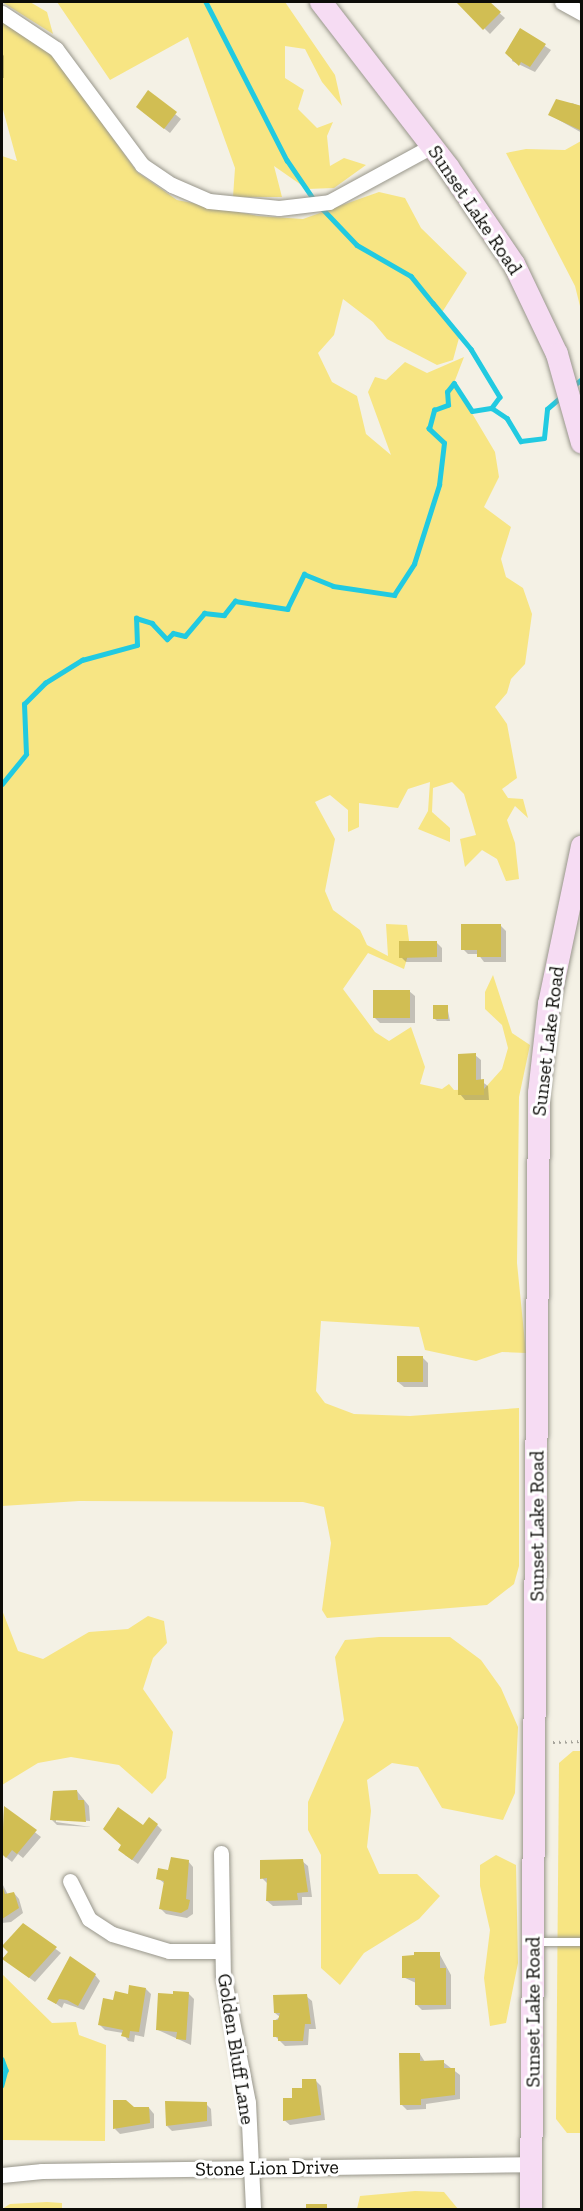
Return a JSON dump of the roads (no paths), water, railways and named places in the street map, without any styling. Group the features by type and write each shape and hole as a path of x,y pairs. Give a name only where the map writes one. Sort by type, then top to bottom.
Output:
{"main road":[{"name":"Sunset Lake Road","path":"321,2 432,146 498,238 538,310 557,354 582,443"},
{"name":"Sunset Lake Road","path":"531,2210 539,1093 549,1004 582,846"}],"street":[{"path":"562,2 582,13"},
{"path":"2,13 56,49 142,165 172,185 209,201 279,208 329,202 432,146"},
{"name":"Golden Bluff Lane","path":"221,1853 225,1995 248,2102 253,2210"},
{"path":"70,1881 89,1919 112,1934 169,1951 222,1951"},
{"name":"Stone Lion Drive","path":"2,2175 42,2171 532,2164"}],"lane":[{"path":"533,1942 582,1942"}],"waterway":[{"path":"206,2 287,160 315,201"},
{"path":"321,207 357,245 411,276 471,349 500,397 492,408"},
{"path":"572,387 582,379"},
{"path":"2,784 26,754 24,704 45,683 82,660 137,645 136,618 152,623 167,639 173,633 185,636 204,613 224,615 235,601 287,609 304,574 333,586 394,595 414,564 439,485 444,443 429,429 434,410 448,405 447,392 454,383 472,411 492,408 507,418 521,441 544,438 547,409 562,396"},
{"path":"2,2059 6,2070 2,2085"}]}
